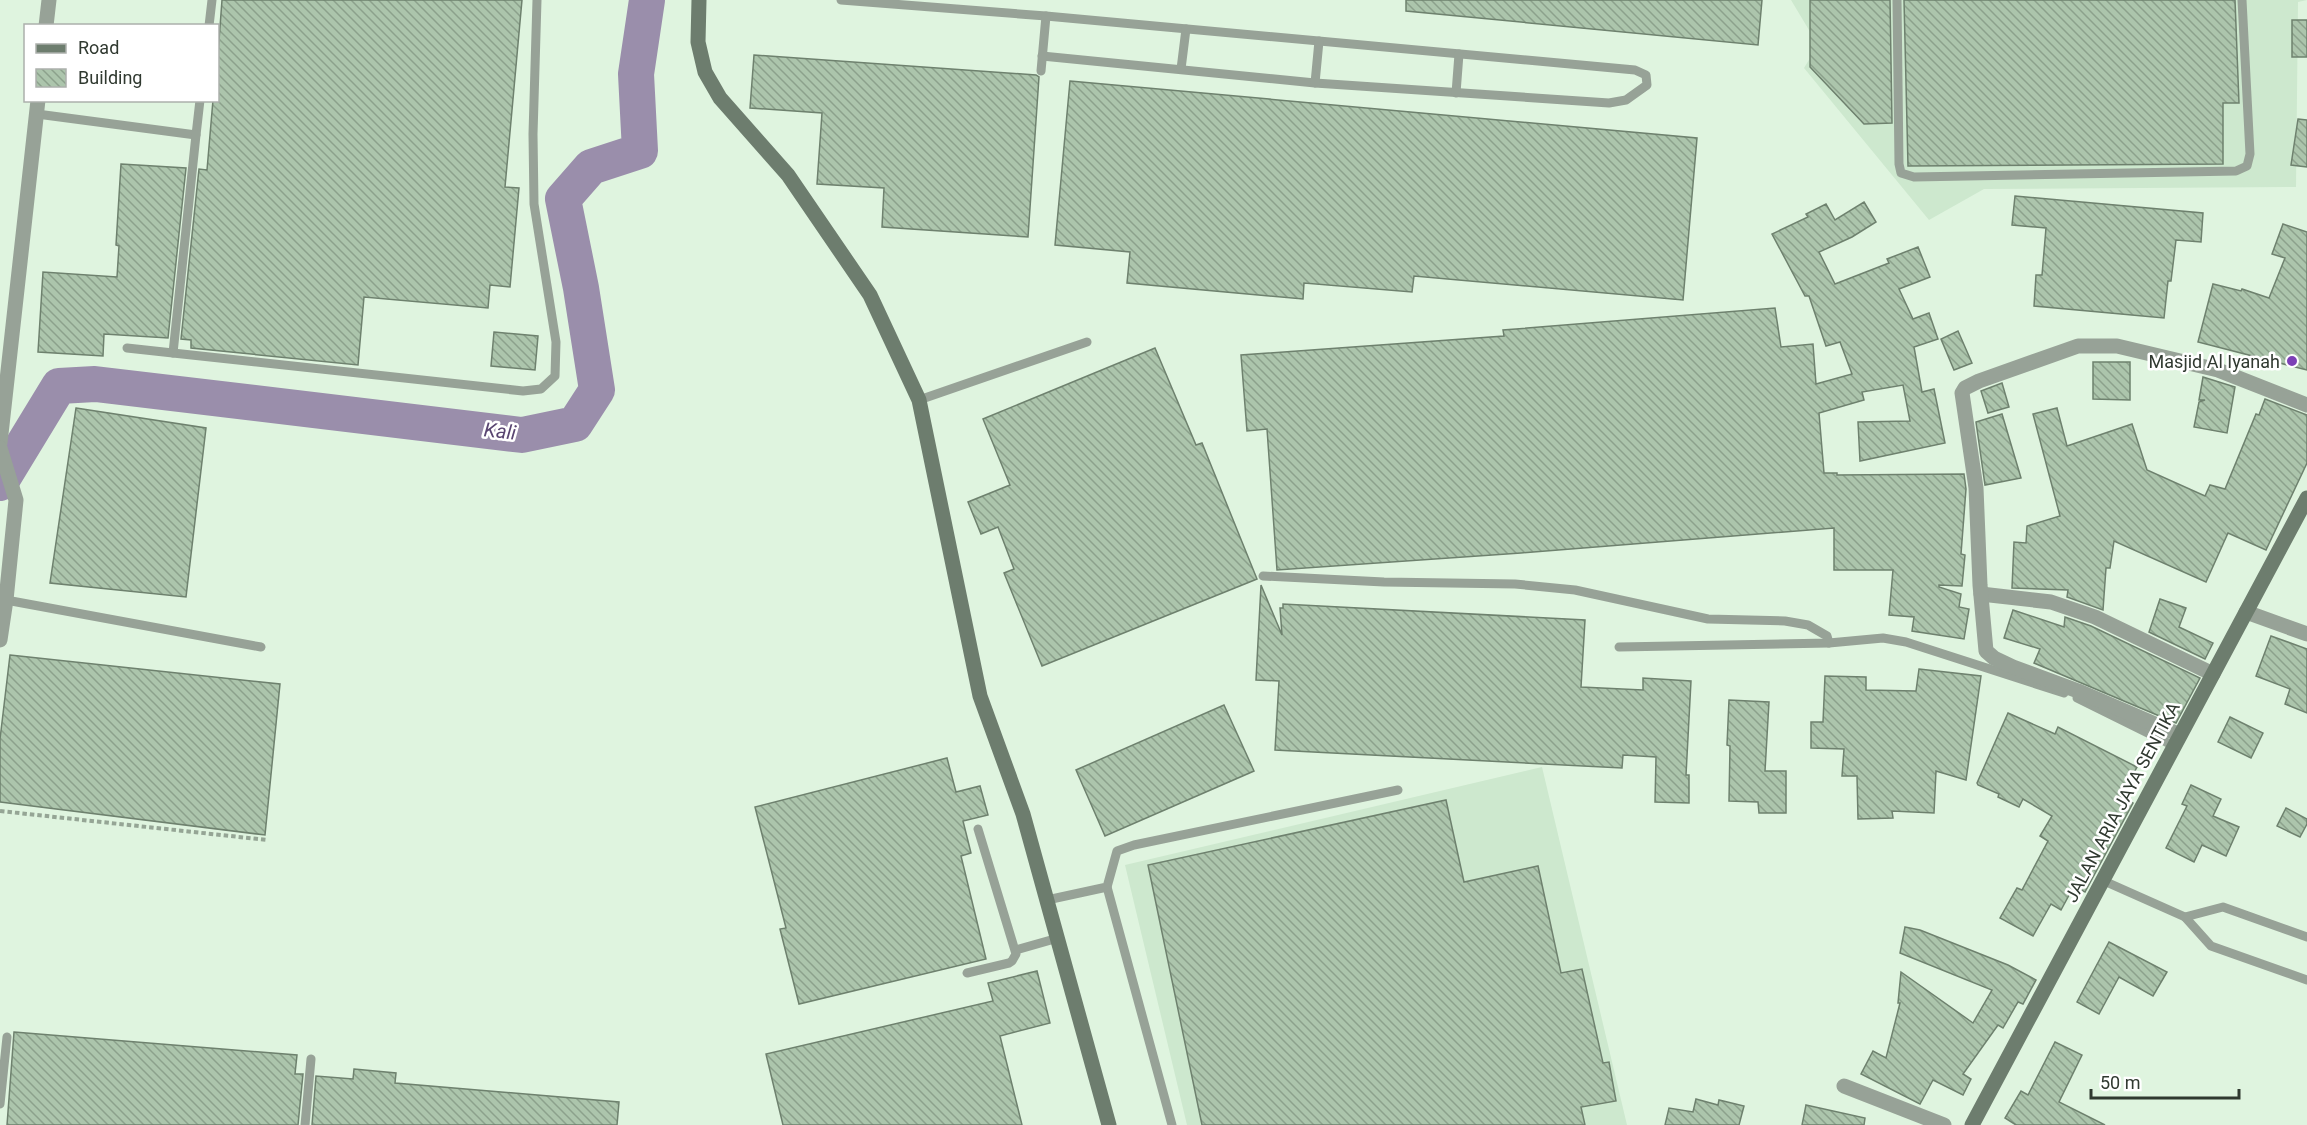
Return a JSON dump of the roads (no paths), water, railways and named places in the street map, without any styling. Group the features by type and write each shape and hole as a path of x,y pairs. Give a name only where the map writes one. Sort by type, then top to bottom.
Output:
{"street":[{"path":"46,24 49,0"},
{"path":"699,0 698,42 705,72 720,98 788,175 870,295 920,400 980,696 1023,814 1109,1125"},
{"path":"0,443 5,365 38,107"},
{"path":"2177,741 2078,691 1994,658 1986,651 1976,488 1962,393 1965,388 1979,381 2078,346 2117,346 2218,370 2307,405"},
{"path":"0,448 16,500 0,640"},
{"name":"JALAN ARIA JAYA SENTIKA","path":"1972,1125 2307,498"},
{"path":"1981,594 2051,602 2084,613 2212,674"},
{"path":"2246,612 2307,634"},
{"path":"1844,1086 1944,1125"}],"lane":[{"path":"209,24 212,0"},
{"path":"127,348 523,391 541,389 555,376 556,342 534,204 533,134 537,0"},
{"path":"841,0 1046,16 1635,70 1647,75 1647,85 1626,100 1609,103 1315,83 1042,56"},
{"path":"1897,0 1899,164 1901,173 1914,177 2236,171 2247,166 2250,154 2242,0"},
{"path":"1041,71 1046,16"},
{"path":"1181,69 1186,29"},
{"path":"1315,83 1319,41"},
{"path":"1456,93 1459,54"},
{"path":"173,353 200,102"},
{"path":"38,107 196,135"},
{"path":"920,400 1087,342"},
{"path":"1263,576 1384,582 1515,584 1575,590 1708,619 1785,621 1808,625 1827,636 1829,643"},
{"path":"6,600 261,647"},
{"path":"1619,647 1829,643 1883,638 1906,642 2076,698 2177,741"},
{"path":"1172,1125 1107,887 1117,851 1134,844 1398,790"},
{"path":"967,973 1012,961 1016,950 978,829"},
{"path":"2104,881 2185,917 2211,946 2307,980"},
{"path":"1047,900 1107,887"},
{"path":"2185,917 2223,907 2307,937"},
{"path":"1016,950 1058,938"},
{"path":"0,1104 7,1037"},
{"path":"305,1125 311,1059"}],"waterway":[{"name":"Kali","path":"0,483 59,386 95,384 522,435 575,424 597,390 581,288 563,199 591,167 640,151 636,74 647,0"}],"place":[{"name":"Masjid Al Iyanah","path":"2292,361"}]}
